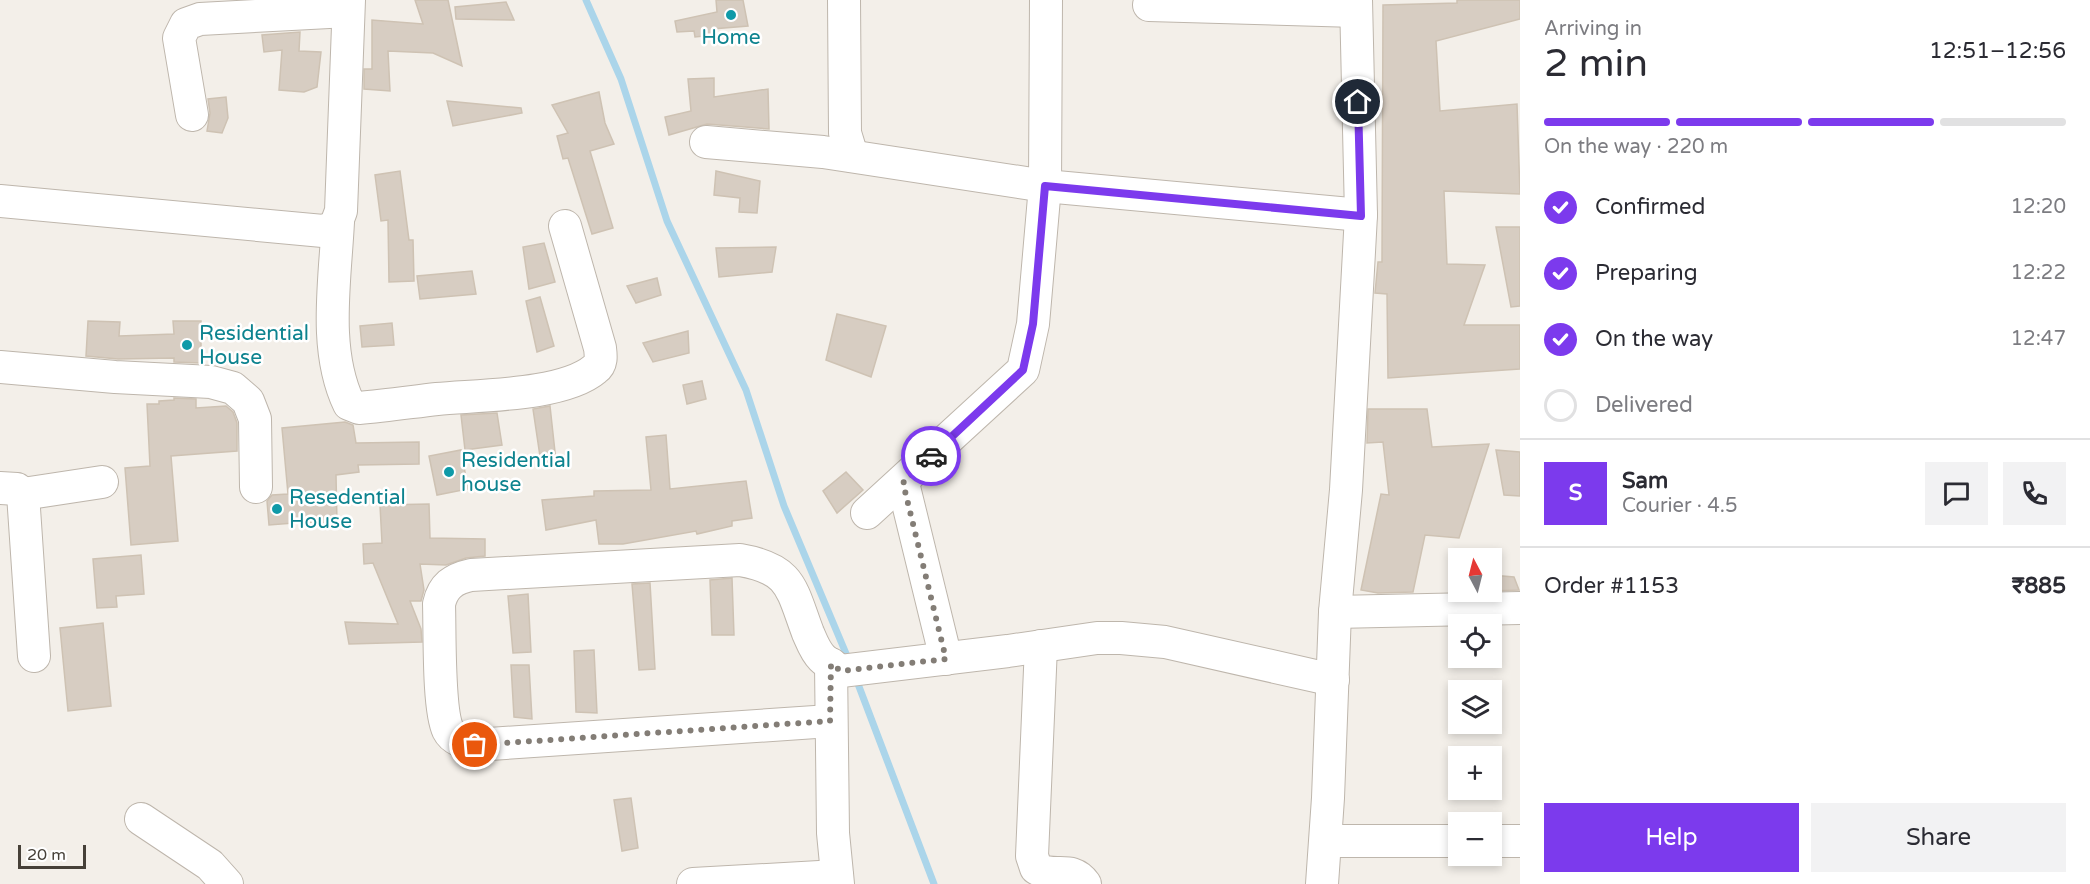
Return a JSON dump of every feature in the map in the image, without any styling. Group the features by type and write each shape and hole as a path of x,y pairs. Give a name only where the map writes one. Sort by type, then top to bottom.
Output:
{"street":[{"path":"844,0 845,133 852,156"},
{"path":"867,513 903,483 1023,370 1033,324 1045,186 1046,0"},
{"path":"1149,5 1356,6 1361,216 1346,490 1335,612 1323,884"},
{"path":"192,115 179,38 186,24 200,19 348,6 334,338 338,374 343,392 349,404 359,408 520,392 563,383 584,376 597,368 601,360 600,348 565,226"},
{"path":"706,142 852,156 1045,186 1361,216"},
{"path":"0,201 323,231 335,227 338,222"},
{"path":"0,367 115,377 211,382 233,388 248,401 255,419 256,487"},
{"path":"34,656 11,491 102,482"},
{"path":"903,483 946,659"},
{"path":"830,721 475,745 461,742 448,731 443,713 439,604 442,591 457,578 471,575 740,560 761,564 778,572 788,582 814,647 822,659 836,668 888,666 1096,638 1165,642 1333,680"},
{"path":"1335,612 1520,608"},
{"path":"1041,646 1032,856 1036,868 1042,872 1046,874 1070,873 1079,876 1085,884"},
{"path":"693,884 838,880 833,833 830,721 836,668"},
{"path":"141,819 210,865 226,884"},
{"path":"1326,841 1448,841"},
{"path":"1502,841 1520,841"}],"building":[{"path":"415,0 448,0 462,66 433,53 388,51 390,91 364,89 364,69 372,69 372,20 423,24"},
{"path":"716,0 743,0 748,26 712,29 713,35 695,37 694,31 677,32 675,21 717,12"},
{"path":"1457,0 1520,0 1520,19 1436,41 1440,111 1517,104 1520,194 1444,191 1447,264 1485,265 1464,325 1520,325 1520,369 1388,378 1387,294 1375,293 1378,262 1382,262 1383,5 1457,3"},
{"path":"506,2 514,20 456,19 455,7"},
{"path":"300,32 299,51 321,52 317,87 304,92 279,90 282,50 264,52 262,35"},
{"path":"714,78 714,97 768,89 769,129 707,124 669,135 665,117 691,111 688,79"},
{"path":"599,92 605,123 614,144 590,151 613,228 592,234 568,158 563,159 557,136 568,133 552,105"},
{"path":"226,97 228,118 222,133 207,131 210,113 208,99"},
{"path":"447,101 521,108 522,113 453,126"},
{"path":"400,171 409,240 413,240 414,281 389,282 388,220 381,221 375,175"},
{"path":"716,171 760,181 757,213 739,212 740,198 714,195"},
{"path":"1496,227 1520,227 1520,306 1511,307"},
{"path":"544,243 555,282 529,289 523,247"},
{"path":"776,247 772,272 719,277 716,248"},
{"path":"472,271 476,294 420,299 417,276"},
{"path":"657,278 661,295 636,303 627,286"},
{"path":"540,297 554,346 537,352 526,301"},
{"path":"837,314 886,326 871,377 826,360"},
{"path":"88,321 120,322 119,336 174,334 173,321 201,321 201,363 174,362 174,358 118,359 86,356"},
{"path":"392,323 394,345 362,347 360,326"},
{"path":"688,331 689,353 653,362 643,343"},
{"path":"702,381 706,399 687,404 683,385"},
{"path":"174,398 196,399 196,408 226,406 233,412 237,423 237,451 171,456 178,541 131,545 125,468 150,466 147,404 159,404 159,401 174,400"},
{"path":"550,406 556,461 541,463 533,409"},
{"path":"1368,409 1427,409 1432,447 1489,444 1459,538 1425,535 1413,592 1378,593 1361,590 1381,494 1389,495 1383,442 1367,443"},
{"path":"497,413 502,445 465,450 461,415"},
{"path":"345,422 353,425 356,443 419,442 419,464 358,465 359,472 336,475 337,523 307,522 269,525 267,501 272,495 288,494 282,428"},
{"path":"666,435 670,489 746,481 752,518 732,521 732,526 697,534 696,531 623,544 599,544 596,520 546,530 542,500 594,496 594,491 651,490 646,437"},
{"name":"Residential house","path":"461,450 468,489 437,495 429,456"},
{"path":"1496,450 1520,452 1520,496 1504,495"},
{"path":"846,472 863,490 837,513 823,491"},
{"path":"429,504 430,538 485,539 485,556 466,558 446,565 420,564 424,590 421,601 410,601 421,629 422,642 349,644 345,622 398,624 373,563 364,564 363,544 382,543 380,505"},
{"path":"141,555 144,594 116,596 117,607 97,608 93,559"},
{"path":"1502,576 1514,577 1519,590 1502,591"},
{"path":"732,578 734,635 712,635 710,580"},
{"path":"650,583 655,669 639,670 632,584"},
{"path":"528,594 531,652 513,653 508,596"},
{"path":"103,623 111,706 68,711 60,628"},
{"path":"594,650 597,713 576,712 574,651"},
{"path":"511,665 529,665 532,719 514,717"},
{"path":"631,798 638,848 622,851 614,800"}],"waterway":[{"path":"586,0 621,79 667,221 746,390 784,506 850,663"},
{"path":"855,676 934,884"}],"way so far":[{"path":"475,745 830,721 831,664 841,671 946,659 903,483 931,456"}],"place":[{"name":"Home","path":"731,15"},
{"name":"Residential House","path":"187,345"},
{"name":"Residential house","path":"449,472"},
{"name":"Resedential House","path":"277,509"}],"route":[{"path":"931,456 1023,370 1033,324 1045,186 1361,216 1358,102"}]}
